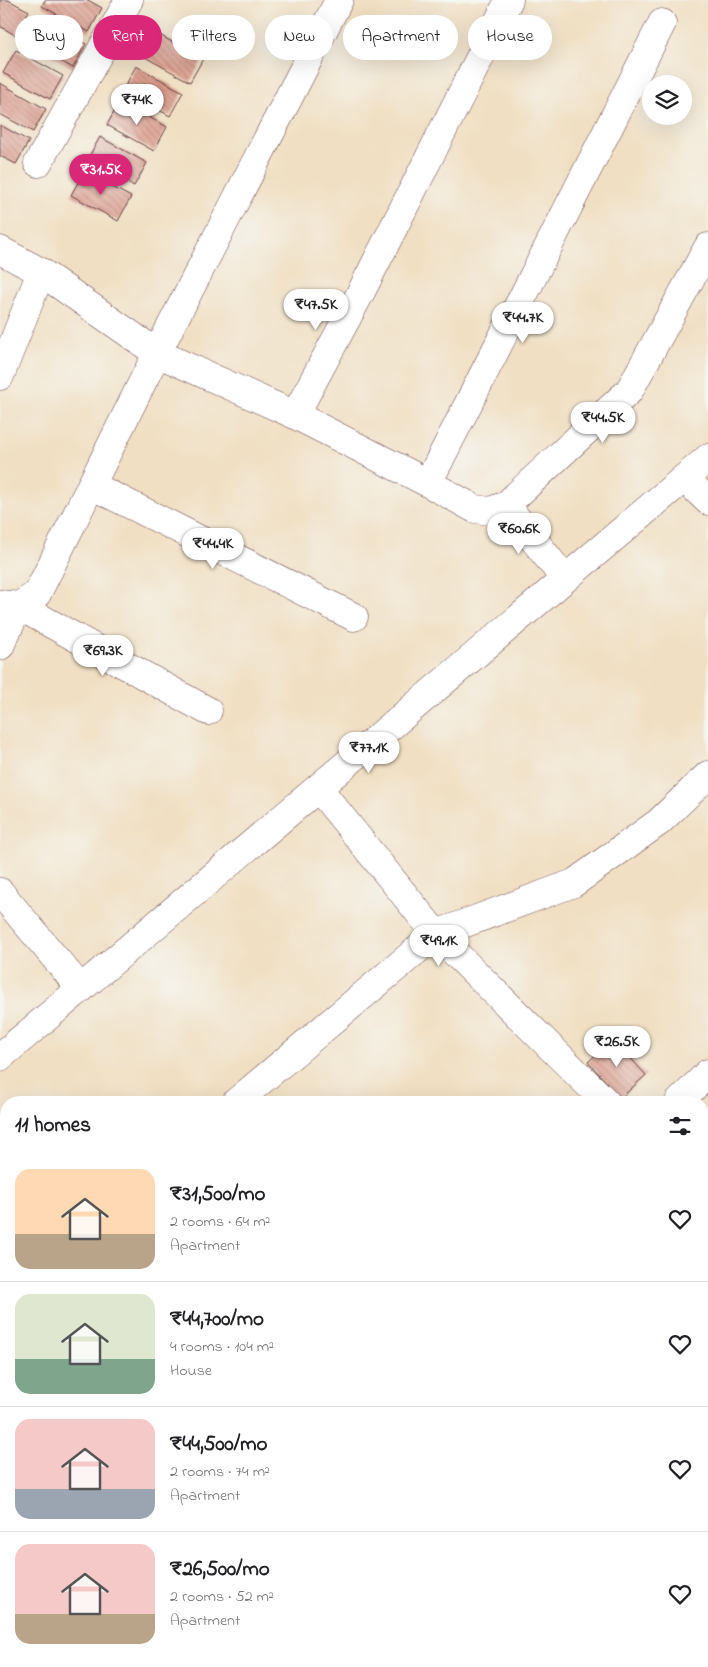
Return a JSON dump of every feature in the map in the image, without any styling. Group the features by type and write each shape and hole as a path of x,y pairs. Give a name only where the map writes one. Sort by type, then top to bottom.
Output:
{"street":[{"path":"38,163 129,0"},
{"path":"10,605 37,594 157,353 339,0"},
{"path":"295,415 361,292 509,0"},
{"path":"428,483 662,23"},
{"path":"0,250 41,272 157,353 295,415 475,509 490,510 506,505 629,391 708,247"},
{"path":"0,376 41,272"},
{"path":"0,1056 319,789 708,458"},
{"path":"684,478 708,501"},
{"path":"91,485 354,617"},
{"path":"506,505 565,579"},
{"path":"0,646 10,605"},
{"path":"10,605 208,711"},
{"path":"243,1096 436,934 574,883 660,822 708,776"},
{"path":"319,789 436,934 600,1096"},
{"path":"0,892 80,989"},
{"path":"685,1096 708,1073"}],"building":[{"path":"0,0 8,0 29,11 27,15 15,15 15,35 0,26"},
{"path":"45,0 88,0 102,8 98,15 93,15 93,25 89,32 83,29 83,15 58,15 42,6"},
{"path":"162,36 172,42 172,60 202,60 190,82 150,60 162,60"},
{"path":"15,52 15,60 34,60 63,76 50,99 3,73"},
{"path":"59,60 77,60 73,68"},
{"path":"136,66 183,92 170,116 123,90"},
{"path":"0,83 46,109 33,132 0,114"},
{"path":"120,101 167,127 154,151 107,125"},
{"path":"0,125 29,141 16,164 0,156"},
{"path":"100,137 147,163 134,186 87,160"},
{"path":"84,172 131,197 118,221 71,195"},
{"path":"613,1039 646,1075 623,1096 619,1096 588,1062"}]}
